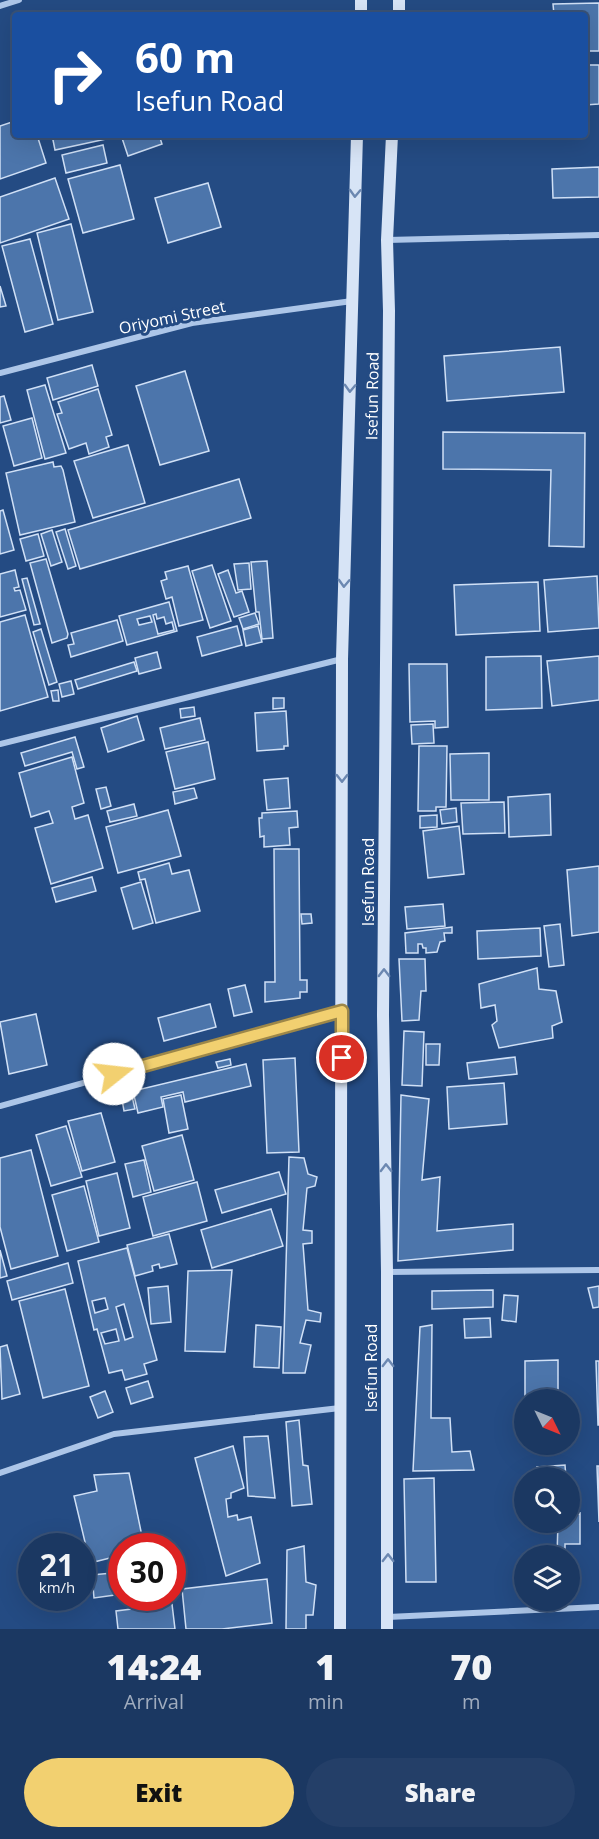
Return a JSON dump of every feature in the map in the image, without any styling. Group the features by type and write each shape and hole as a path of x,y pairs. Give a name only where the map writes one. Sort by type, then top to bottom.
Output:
{"street":[{"path":"0,6 19,0"},
{"name":"Isefun Road","path":"340,1629 342,659 357,138"},
{"name":"Isefun Road","path":"387,1623 384,1015 389,312 387,240 392,138"},
{"path":"387,240 599,235"},
{"name":"Oriyomi Street","path":"0,374 192,323 353,301"},
{"path":"0,744 342,659"},
{"path":"0,1106 342,1011"},
{"path":"387,1272 599,1269"},
{"path":"0,1473 114,1434 341,1408"},
{"path":"387,1623 599,1607"}],"building":[{"path":"599,3 599,51 588,51 588,12 554,12 553,4"},
{"path":"588,65 599,65 599,104 588,105"},
{"path":"12,122 12,138 38,138 46,163 0,179 0,126"},
{"path":"53,138 111,138 55,150"},
{"path":"122,138 160,138 162,144 128,156"},
{"path":"103,145 107,163 66,173 62,155"},
{"path":"120,165 134,219 83,233 68,179"},
{"path":"599,167 599,197 553,198 552,169"},
{"path":"55,178 69,219 0,243 0,197"},
{"path":"208,183 221,227 168,243 155,198"},
{"path":"71,224 93,312 58,320 37,233"},
{"path":"30,239 53,324 25,332 2,246"},
{"path":"0,286 6,306 0,307"},
{"path":"560,347 564,392 447,401 444,356"},
{"path":"92,365 98,386 53,400 47,378"},
{"path":"185,371 209,451 160,465 136,386"},
{"path":"45,385 66,453 45,459 27,390"},
{"path":"98,389 112,435 106,437 109,447 89,454 86,443 69,449 57,414 62,413 58,402"},
{"path":"4,396 11,420 0,423 0,397"},
{"path":"32,418 42,458 14,466 3,426"},
{"path":"443,432 585,433 584,547 549,546 551,470 443,469"},
{"path":"128,445 145,503 93,518 74,461"},
{"path":"53,462 54,467 61,466 63,470 75,522 20,535 6,473"},
{"path":"239,479 251,518 80,569 68,530"},
{"path":"3,510 14,550 0,554 0,511"},
{"path":"65,529 76,566 68,569 56,532"},
{"path":"52,530 62,562 51,566 41,534"},
{"path":"38,534 44,556 26,561 20,539"},
{"path":"46,559 68,634 67,638 52,643 30,563"},
{"path":"267,561 273,638 262,639 259,612 256,612 251,562"},
{"path":"249,563 251,589 238,590 234,564"},
{"path":"212,565 231,621 210,628 192,571"},
{"path":"188,566 203,620 179,626 172,597 166,599 161,581 167,579 165,572"},
{"path":"15,570 19,587 14,588 15,591 20,590 26,610 0,617 0,574"},
{"path":"228,570 236,593 242,591 249,612 234,617 218,574"},
{"path":"597,576 599,628 548,632 544,580"},
{"path":"27,578 40,624 34,625 22,579"},
{"path":"538,582 540,631 456,635 454,585"},
{"path":"169,602 177,631 127,645 119,616","holes":["156,614 157,619 164,617 166,624 172,622 174,630 158,634 153,615","150,616 152,622 139,625 137,619"]},
{"path":"255,613 259,624 243,629 239,618"},
{"path":"25,615 48,697 0,711 0,622"},
{"path":"117,620 123,641 71,657 68,645 74,644 71,633"},
{"path":"237,626 242,645 202,656 197,637"},
{"path":"258,626 262,642 246,646 243,630"},
{"path":"41,629 57,682 49,685 33,632"},
{"path":"157,652 161,668 139,674 135,658"},
{"path":"541,656 542,708 486,710 486,657"},
{"path":"599,656 599,700 552,706 547,661"},
{"path":"134,662 137,671 78,689 75,680"},
{"path":"409,664 447,664 448,727 435,728 435,721 410,722"},
{"path":"71,681 74,694 62,697 59,684"},
{"path":"58,690 59,701 53,701 51,691"},
{"path":"273,698 284,698 284,708 273,709"},
{"path":"194,707 195,716 181,718 180,709"},
{"path":"286,711 288,746 284,746 284,749 257,751 255,713"},
{"path":"137,716 144,740 108,752 101,728"},
{"path":"200,718 205,740 165,749 160,728"},
{"path":"433,724 434,743 412,744 411,725"},
{"path":"75,737 84,767 77,769 72,752 25,766 21,753"},
{"path":"208,742 215,779 175,789 166,752"},
{"path":"419,746 447,746 446,807 436,807 436,811 418,811"},
{"path":"489,753 489,800 451,800 450,754"},
{"path":"72,757 84,803 72,807 75,819 88,815 103,868 51,884 35,828 53,823 49,811 31,817 19,773"},
{"path":"288,778 290,808 267,810 264,780"},
{"path":"106,787 111,806 101,809 96,789"},
{"path":"194,788 197,798 175,804 173,792"},
{"path":"550,794 551,835 509,837 508,797"},
{"path":"504,802 505,833 463,834 461,803"},
{"path":"134,804 137,816 110,822 107,811"},
{"path":"456,808 457,822 442,824 440,810"},
{"path":"168,810 181,856 118,873 106,827"},
{"path":"297,811 298,827 289,828 290,845 264,847 264,836 260,837 259,818 262,818 262,813"},
{"path":"437,815 437,827 420,828 420,816"},
{"path":"459,826 464,874 428,878 423,831"},
{"path":"274,849 299,849 300,980 307,980 307,992 300,992 300,998 265,1002 265,982 275,982"},
{"path":"169,863 172,874 189,870 200,911 156,923 145,879 140,880 138,872"},
{"path":"599,866 599,932 572,936 567,870"},
{"path":"92,877 96,891 56,902 52,888"},
{"path":"141,882 153,923 133,929 121,888"},
{"path":"443,904 445,926 407,929 405,907"},
{"path":"301,914 311,914 312,923 302,924"},
{"path":"560,924 564,965 549,967 544,926"},
{"path":"452,927 452,933 444,933 445,941 440,942 437,952 426,953 426,948 418,944 418,953 406,953 405,933"},
{"path":"540,928 541,956 478,959 477,931"},
{"path":"399,959 425,959 426,991 421,991 419,1020 402,1021"},
{"path":"537,968 539,989 556,991 562,1022 552,1026 553,1038 499,1048 492,1025 497,1021 495,1005 481,1008 479,984"},
{"path":"245,985 252,1012 234,1016 228,989"},
{"path":"210,1004 216,1027 164,1041 158,1018"},
{"path":"36,1014 47,1065 9,1074 0,1022"},
{"path":"404,1031 424,1032 422,1086 402,1085"},
{"path":"426,1044 440,1044 439,1065 426,1065"},
{"path":"515,1057 517,1074 469,1079 467,1063"},
{"path":"295,1058 299,1152 267,1153 263,1060"},
{"path":"230,1059 231,1065 218,1068 216,1062"},
{"path":"246,1064 251,1086 185,1102 183,1092 161,1097 163,1107 138,1113 133,1091"},
{"path":"504,1083 507,1124 449,1129 447,1087"},
{"path":"131,1092 135,1109 124,1111 121,1094"},
{"path":"181,1095 188,1129 169,1133 163,1099"},
{"path":"401,1095 429,1099 422,1180 440,1177 437,1231 513,1224 513,1250 398,1261"},
{"path":"101,1113 115,1162 82,1171 68,1121"},
{"path":"66,1126 82,1177 51,1186 36,1135"},
{"path":"182,1135 194,1180 154,1191 142,1146"},
{"path":"31,1150 58,1256 11,1269 0,1227 0,1158"},
{"path":"289,1157 304,1158 308,1174 317,1177 315,1186 307,1188 303,1230 312,1231 312,1243 303,1244 308,1310 321,1313 320,1322 306,1320 300,1343 311,1345 305,1373 283,1373"},
{"path":"144,1160 151,1192 133,1197 125,1164"},
{"path":"279,1172 286,1194 222,1213 215,1190"},
{"path":"117,1173 130,1228 99,1236 86,1181"},
{"path":"197,1182 207,1221 153,1236 143,1197"},
{"path":"84,1186 99,1242 67,1251 52,1195"},
{"path":"271,1209 283,1246 212,1268 201,1230"},
{"path":"169,1234 177,1264 160,1268 159,1264 152,1266 153,1271 135,1276 127,1245"},
{"path":"127,1248 157,1360 144,1364 147,1374 125,1380 122,1370 109,1373 97,1329 94,1330 78,1261","holes":["105,1298 108,1309 95,1313 92,1301","124,1304 133,1337 125,1340 116,1307","116,1329 119,1341 105,1344 101,1333"]},
{"path":"0,1250 7,1276 0,1278"},
{"path":"68,1263 73,1283 12,1300 7,1281"},
{"path":"232,1270 225,1352 185,1351 188,1271"},
{"path":"168,1286 171,1322 151,1324 148,1288"},
{"path":"599,1286 599,1307 593,1308 588,1288"},
{"path":"65,1289 89,1386 43,1398 19,1301"},
{"path":"493,1290 493,1307 432,1309 432,1291"},
{"path":"504,1295 518,1296 516,1322 502,1320"},
{"path":"490,1318 491,1337 465,1338 464,1319"},
{"path":"256,1325 281,1327 279,1368 254,1367"},
{"path":"432,1325 431,1418 450,1418 452,1452 470,1451 474,1470 413,1471 420,1327"},
{"path":"7,1345 20,1394 2,1399 0,1347"},
{"path":"558,1360 558,1389 525,1389 525,1361"},
{"path":"596,1361 599,1361 599,1425 598,1425"},
{"path":"148,1381 153,1397 131,1404 126,1388"},
{"path":"105,1391 113,1412 98,1418 90,1397"},
{"path":"299,1420 303,1465 308,1466 312,1504 292,1506 286,1422"},
{"path":"268,1436 275,1498 248,1496 244,1437"},
{"path":"233,1446 244,1488 231,1493 231,1498 226,1499 228,1517 237,1515 238,1520 251,1517 260,1563 226,1576 195,1458"},
{"path":"565,1465 565,1467 537,1467"},
{"path":"597,1466 599,1466 599,1522"},
{"path":"129,1473 141,1533 108,1533 108,1558 96,1562 96,1533 83,1533 74,1496 97,1491 94,1475"},
{"path":"434,1478 436,1582 406,1582 404,1479"},
{"path":"558,1533 580,1533 580,1544 557,1545"},
{"path":"304,1546 306,1582 316,1585 313,1615 306,1615 306,1629 286,1629 287,1550"},
{"path":"108,1573 108,1596 96,1598 96,1575"},
{"path":"267,1579 272,1623 222,1629 186,1629 184,1611 186,1589"},
{"path":"116,1611 173,1611 175,1629 118,1629"}],"route":[{"path":"114,1074 342,1011 342,1058"}]}
